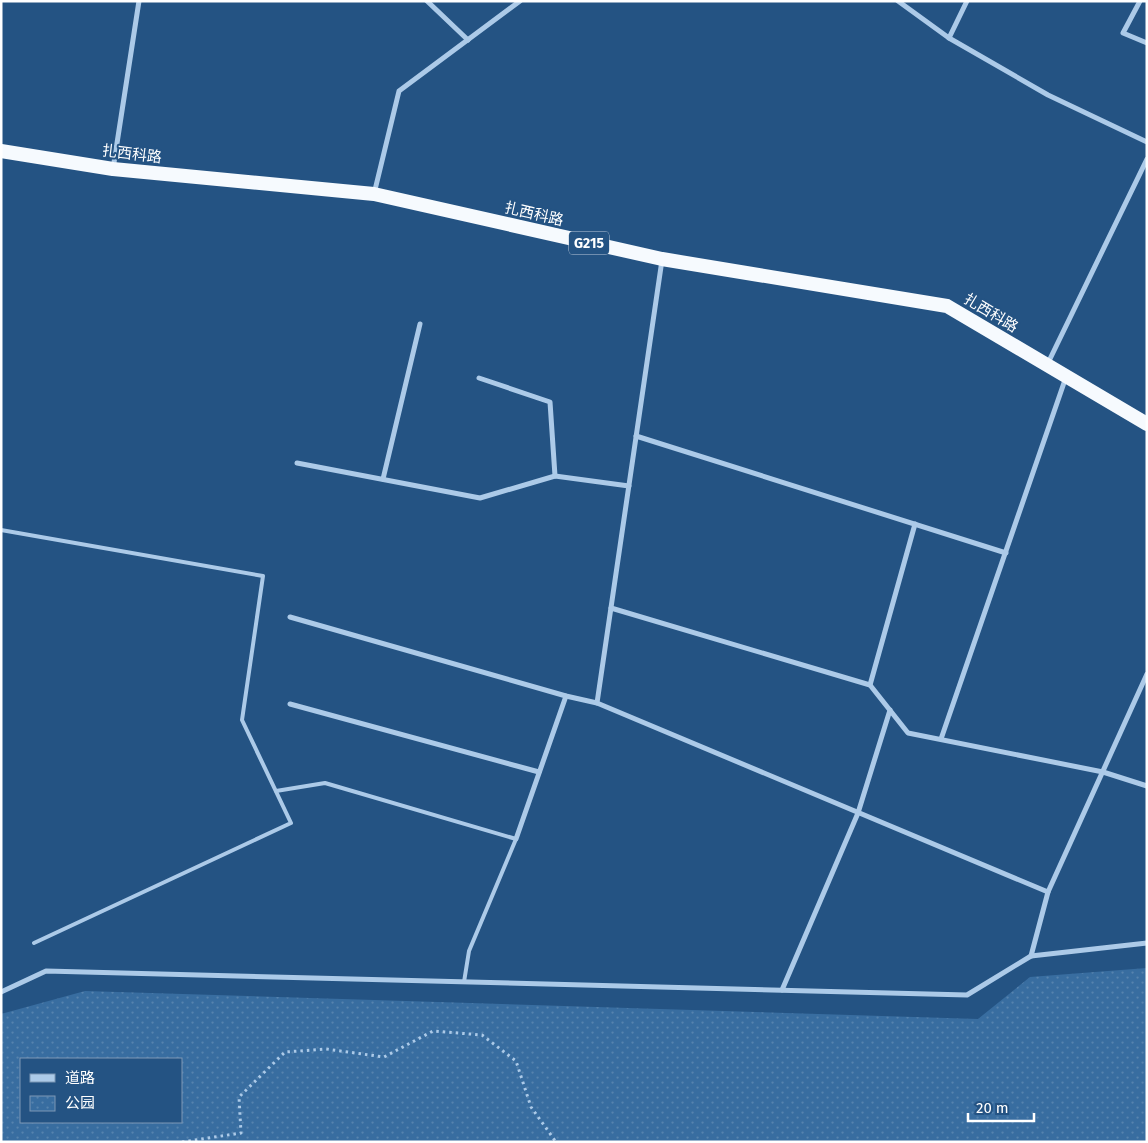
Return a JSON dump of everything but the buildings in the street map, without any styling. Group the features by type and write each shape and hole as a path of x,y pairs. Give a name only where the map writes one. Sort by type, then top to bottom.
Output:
{"highway":[{"name":"扎西科路","path":"1,151 113,169 374,194 662,259 947,306 1147,424"}],"street":[{"path":"113,169 139,1"},
{"path":"427,1 468,40"},
{"path":"374,194 399,91 520,1"},
{"path":"898,1 950,38 1048,95 1147,142"},
{"path":"950,38 967,1"},
{"path":"1140,1 1122,33 1147,43"},
{"path":"1047,365 1147,159"},
{"path":"597,703 662,259"},
{"path":"383,479 420,324"},
{"path":"941,739 1066,377"},
{"path":"479,378 550,402 555,476"},
{"path":"636,436 1006,553"},
{"path":"297,463 480,498 555,476 629,486"},
{"path":"870,685 915,524"},
{"path":"611,608 870,685 908,734 1103,772 1147,786"},
{"path":"290,617 566,696 597,703 1048,892"},
{"path":"1031,956 1048,892 1147,674"},
{"path":"516,839 566,696"},
{"path":"290,704 540,772"},
{"path":"782,990 858,813 890,710"},
{"path":"1,992 46,971 967,995 1031,956 1147,943"}],"lane":[{"path":"1,530 263,576 242,720 291,822 34,943"},
{"path":"276,792 325,783 516,839 468,951 464,982"}],"path":[{"path":"182,1142 241,1133 239,1097 286,1052 326,1049 384,1058 433,1031 482,1035 516,1061 531,1107 556,1142"}],"green space":[{"path":"1147,968 1147,1142 1,1142 1,1014 85,991 978,1019 1030,977"}]}
